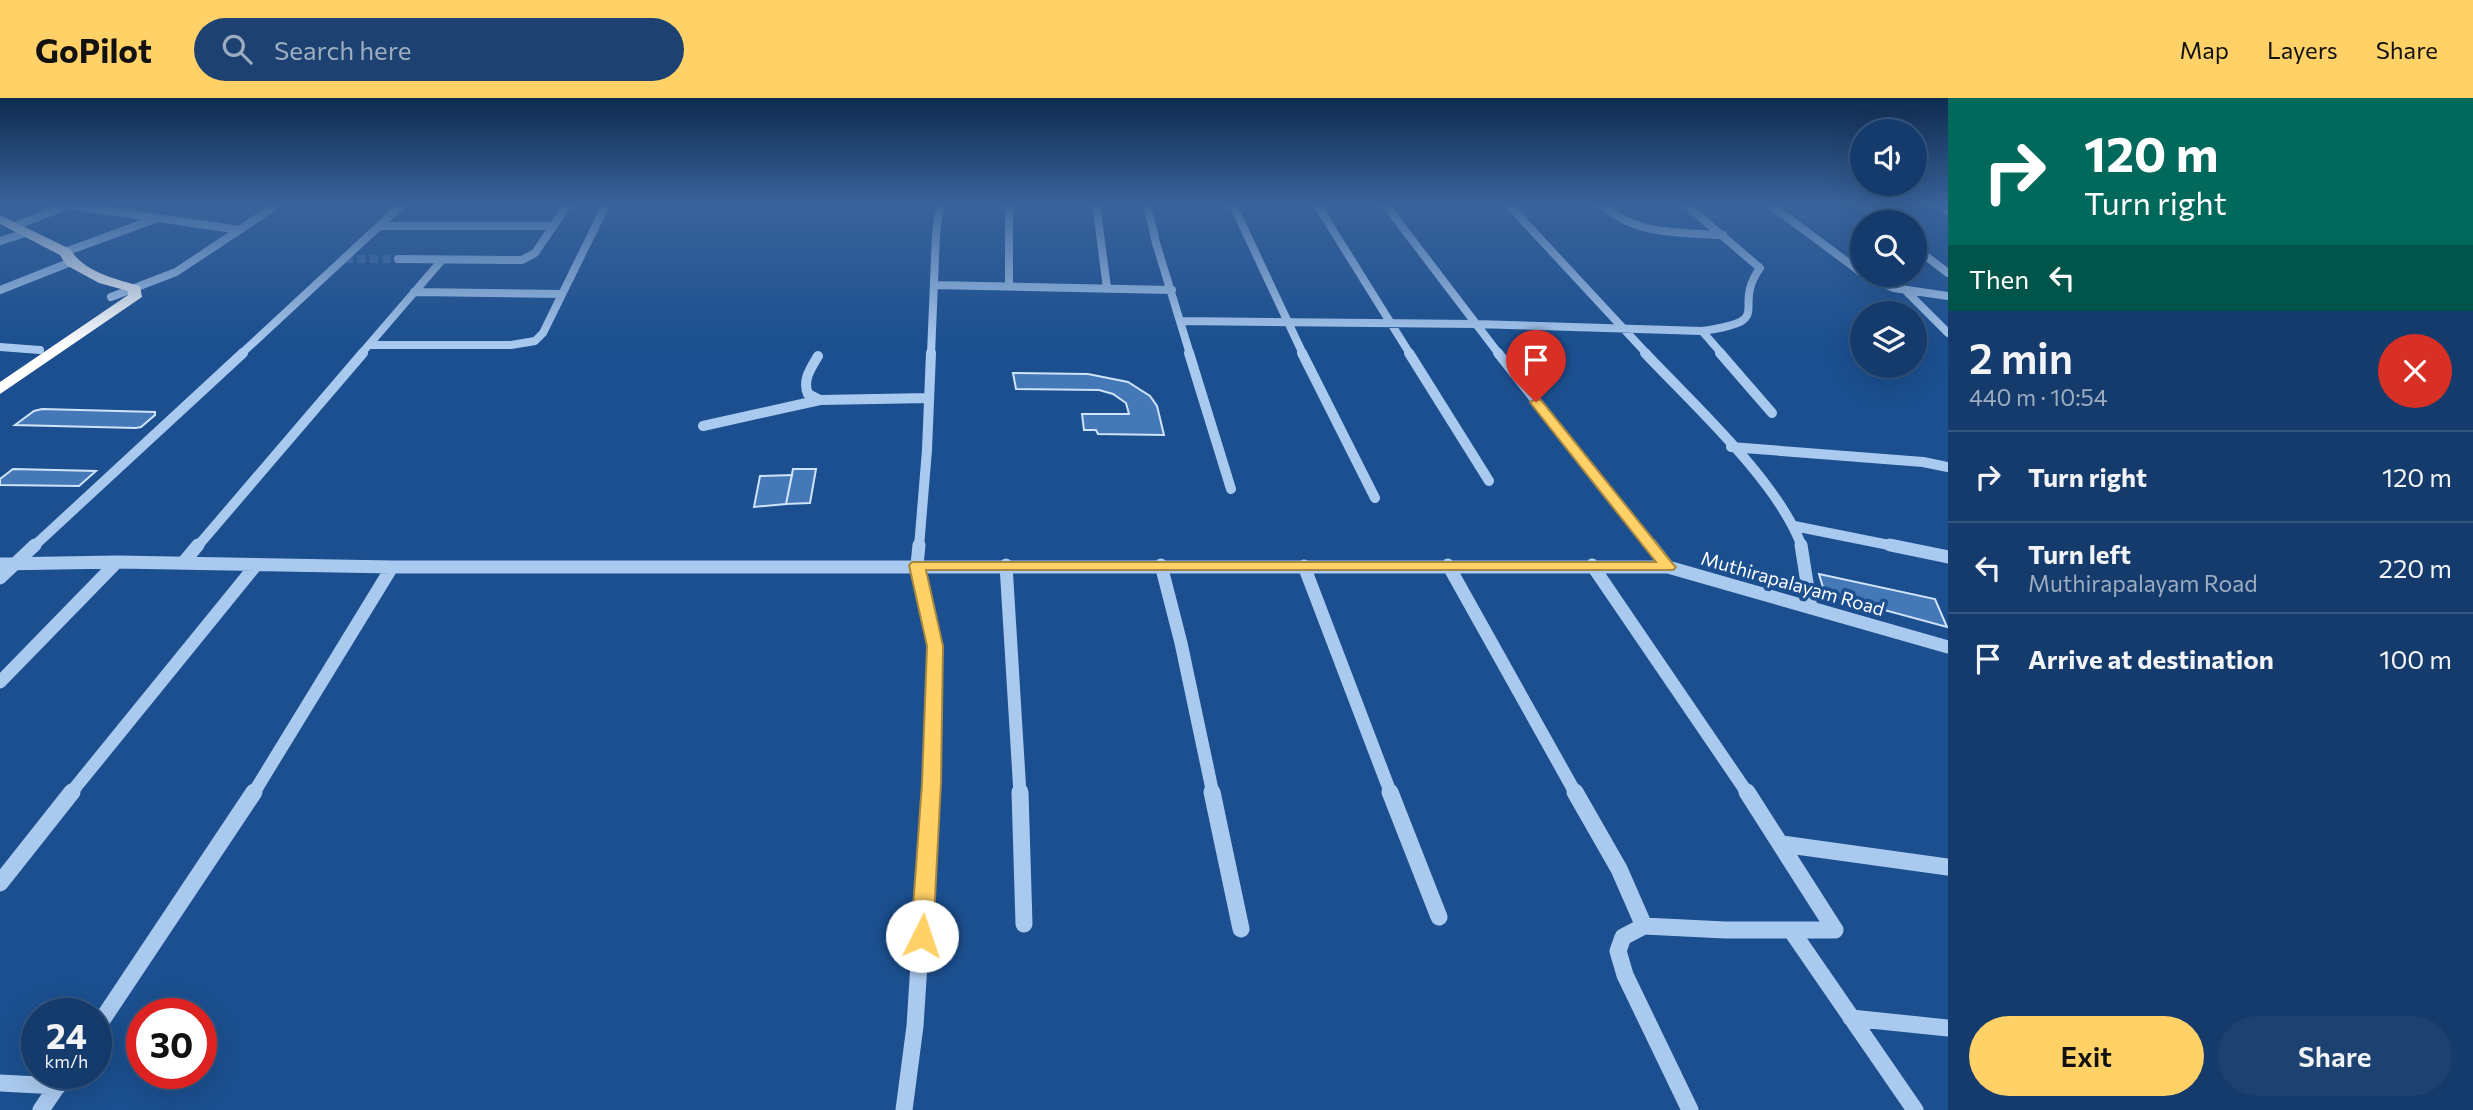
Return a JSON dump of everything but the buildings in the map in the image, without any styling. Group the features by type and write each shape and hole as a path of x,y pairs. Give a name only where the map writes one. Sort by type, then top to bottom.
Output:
{"highway":[{"path":"0,389 135,296 135,289 104,280 56,250"},
{"path":"0,377 97,312 111,297 101,287 104,280"}],"street":[{"path":"0,290 84,250"},
{"path":"111,297 176,272 209,250"},
{"path":"0,578 354,250"},
{"path":"398,259 522,260 537,250"},
{"path":"369,345 522,344 535,341 543,333 584,250"},
{"path":"904,1110 915,1026 931,783 935,646 917,565 937,250"},
{"path":"1009,250 1009,286"},
{"path":"1102,250 1107,288"},
{"path":"1158,250 1231,489"},
{"path":"1254,250 1375,498"},
{"path":"1344,250 1388,323 1464,437 1489,481"},
{"path":"1420,250 1668,567"},
{"path":"1550,250 1782,505 1794,526 1805,558 1811,608"},
{"path":"1182,321 1476,324 1702,331 1730,327 1745,321 1749,315 1750,282 1759,268 1740,250"},
{"path":"1832,250 1850,264"},
{"path":"1927,257 1948,273"},
{"path":"183,563 442,260"},
{"path":"934,285 1172,290"},
{"path":"1896,287 1906,291 1948,296"},
{"path":"1906,291 1948,334"},
{"path":"414,292 562,294"},
{"path":"1702,331 1772,414"},
{"path":"0,347 40,351"},
{"path":"818,356 809,371 805,387 808,394 820,400"},
{"path":"703,426 820,400 929,398"},
{"path":"1731,447 1923,461 1948,467"},
{"path":"1794,526 1948,557"},
{"path":"0,682 117,562"},
{"name":"Muthirapalayam Road","path":"0,565 117,562 392,567 1668,567 1948,647"},
{"path":"0,883 191,642 256,565"},
{"path":"1006,565 1018,749 1024,923"},
{"path":"1161,565 1181,643 1241,929"},
{"path":"1448,565 1619,869 1644,926"},
{"path":"1592,565 1782,844 1835,930 1644,926 1623,937 1618,951 1625,975 1690,1110"},
{"path":"1304,566 1439,917"},
{"path":"112,1005 360,623 392,567"},
{"path":"1782,844 1948,867"},
{"path":"1791,930 1915,1110"},
{"path":"1852,1018 1948,1028"},
{"path":"0,1083 21,1082"},
{"path":"41,1110 55,1089"}],"tunnel":[{"path":"345,259 398,259"}],"route":[{"path":"922,936 931,783 935,646 917,565 1668,567 1536,402"}]}
